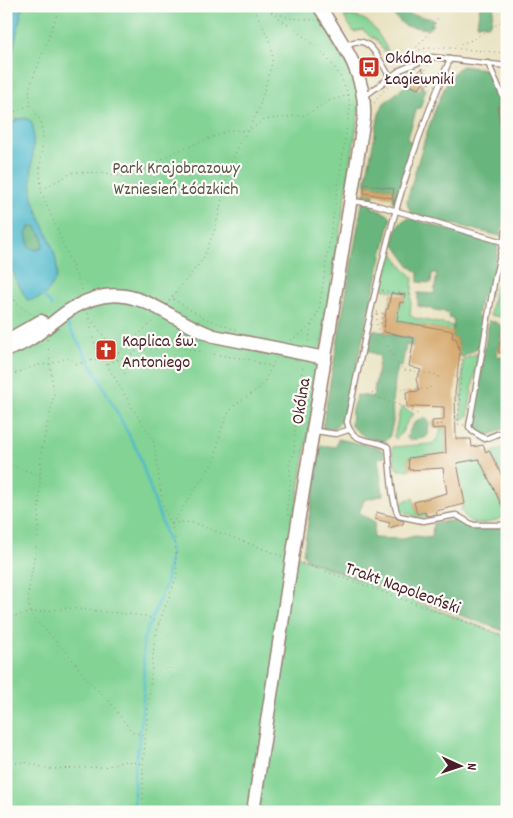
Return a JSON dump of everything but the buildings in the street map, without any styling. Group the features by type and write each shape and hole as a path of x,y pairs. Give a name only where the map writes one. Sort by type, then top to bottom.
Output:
{"street":[{"name":"Okólna","path":"253,812 364,118 364,97 356,68 319,6"},
{"path":"6,341 43,325 75,306 85,297 123,296 168,304 199,324 237,336 325,358"},
{"path":"6,350 15,348 28,340 43,325"}],"lane":[{"path":"344,46 358,40 367,43 390,77"},
{"path":"364,97 400,70 427,59 450,59 507,66"},
{"path":"450,59 436,91 406,174 383,257 346,422 348,430 353,435 388,447 394,501 399,516 423,521 456,515 473,525 507,525"},
{"path":"488,63 507,105"},
{"path":"351,201 373,204 502,242"},
{"path":"507,227 502,242 469,426 472,431 484,439 507,430"},
{"path":"313,430 336,434 348,430"}],"path":[{"path":"60,6 29,89 31,105 41,121 43,140 40,169 41,191 85,297 92,337 102,358 154,443 163,507 175,538 177,576 159,623 154,645 143,764 143,812"},
{"path":"107,365 115,355 161,314 202,259 215,229 221,201 238,145 248,131 259,108 273,56 269,40 253,7 249,6"},
{"path":"263,6 327,56 349,95 350,108 330,249 319,310 312,324 297,390 301,400 295,426 294,453 290,464 292,478 287,506 289,517"},
{"path":"269,10 289,18 322,19"},
{"path":"413,52 428,35 438,18"},
{"path":"451,48 472,40 507,18"},
{"path":"405,54 426,48 451,48 507,53"},
{"path":"428,64 427,69 424,70 432,89 436,91"},
{"path":"449,75 460,64"},
{"path":"41,191 74,172 105,173 128,177 171,154 230,130 248,131 264,120 305,115 329,101 349,95"},
{"path":"6,116 31,105"},
{"path":"6,282 16,303 43,325 49,347 54,395 41,453 38,535 28,595 30,614 70,656 90,683 108,698 132,732 145,735"},
{"path":"381,290 414,295"},
{"path":"168,304 204,318 237,336"},
{"path":"377,326 384,327 385,313 383,313 382,325 382,313 377,312 377,326 377,328 398,364 404,370 438,375 438,378"},
{"path":"89,316 109,343 126,376"},
{"path":"496,322 507,324"},
{"path":"289,340 302,334 312,324"},
{"path":"173,346 186,329"},
{"path":"107,365 137,351 173,346 206,354 252,360 260,364 273,366"},
{"path":"469,426 458,424 462,359 482,348"},
{"path":"171,524 214,461 222,427 228,414 234,406 262,386 278,352"},
{"path":"6,377 37,365 50,364 66,358 77,364 102,358"},
{"path":"401,389 425,390 430,389 430,386"},
{"path":"372,392 378,398 402,406 420,415"},
{"path":"436,424 445,424"},
{"path":"6,464 40,476"},
{"name":"Trakt Napoleoński","path":"171,524 181,522 194,523 507,638"},
{"path":"6,619 68,608 146,616 159,623"},
{"path":"6,764 24,762 50,768 59,768 104,767 126,761 143,764"}],"green space":[{"name":"Park Krajobrazowy Wzniesień Łódzkich","path":"6,6 313,6 348,64 349,72 362,92 289,553 507,637 507,812 6,812"},
{"path":"354,6 370,6 433,19 432,26 429,29 405,26 389,11"},
{"path":"480,6 494,6 491,23 488,25 477,24"},
{"path":"345,16 366,20 371,25 386,48 391,59 391,63 388,60 390,58 374,37 372,38 363,30 354,32"},
{"path":"462,66 485,69 500,104 496,105 501,132 507,131 507,215 500,236 412,214 408,206 407,200 436,106 453,74"},
{"path":"408,84 420,90 422,84 423,88 426,89 420,108 417,108 407,140 414,143 395,202 393,202 394,189 365,184 379,114 384,103"},
{"path":"364,193 374,195 372,208 391,217 342,421 334,428 322,429"},
{"path":"408,218 496,244 498,248 489,296 481,295 477,317 484,319 479,347 463,357 459,356 460,351 456,338 452,338 454,320 449,318 449,313 418,306 418,293 434,294 437,273 432,273 431,283 418,282 418,273 409,265 393,242 399,225"},
{"path":"35,226 43,237 43,247 36,250 29,247 26,233 30,227"},
{"path":"391,250 403,268 413,277 410,315 414,318 453,326 453,331 397,321 400,302 404,302 405,293 383,289"},
{"path":"496,286 499,287 507,305 507,318 490,315"},
{"path":"489,321 503,327 496,356 507,358 507,427 492,434 484,435 476,431 472,426"},
{"path":"373,330 418,340 417,347 406,345 402,365 397,367 392,401 393,422 389,438 384,441 366,438 351,426 352,409 357,395 373,397 380,356 368,351"},
{"path":"478,353 468,416 461,420 463,360"},
{"path":"401,407 414,414 396,439 394,437"},
{"path":"426,418 429,422 428,435 424,438 409,440 407,438 413,425 418,420"},
{"path":"441,428 445,428 446,453 408,458 409,470 398,470 396,468 393,447 431,444 438,438"},
{"path":"338,439 377,447 381,449 385,457 378,458 383,495 364,500 359,513 375,522 373,538 403,539 415,536 432,538 433,523 458,520 474,528 507,527 507,632 308,560 303,554 321,445 336,447"},
{"path":"507,446 507,486 491,453"},
{"path":"479,459 506,515 480,524 469,520 461,508 457,463"},
{"path":"413,498 417,514 425,512 427,518 408,514 400,508 401,504"}],"water":[{"path":"6,6 23,6 6,80"},
{"path":"26,118 31,121 33,126 32,191 57,264 57,275 48,292 37,299 31,300 27,300 16,280 6,250 6,127 18,119","holes":["35,226 43,237 43,247 37,250 29,247 26,233 30,227"]}],"waterway":[{"path":"42,294 52,306"},
{"path":"66,322 96,373 138,452 171,550 166,584 143,640 144,688 134,773 134,812"}],"place":[{"name":"Okólna - Łagiewniki","path":"369,67"},
{"name":"Kaplica św. Antoniego","path":"106,350"}]}
